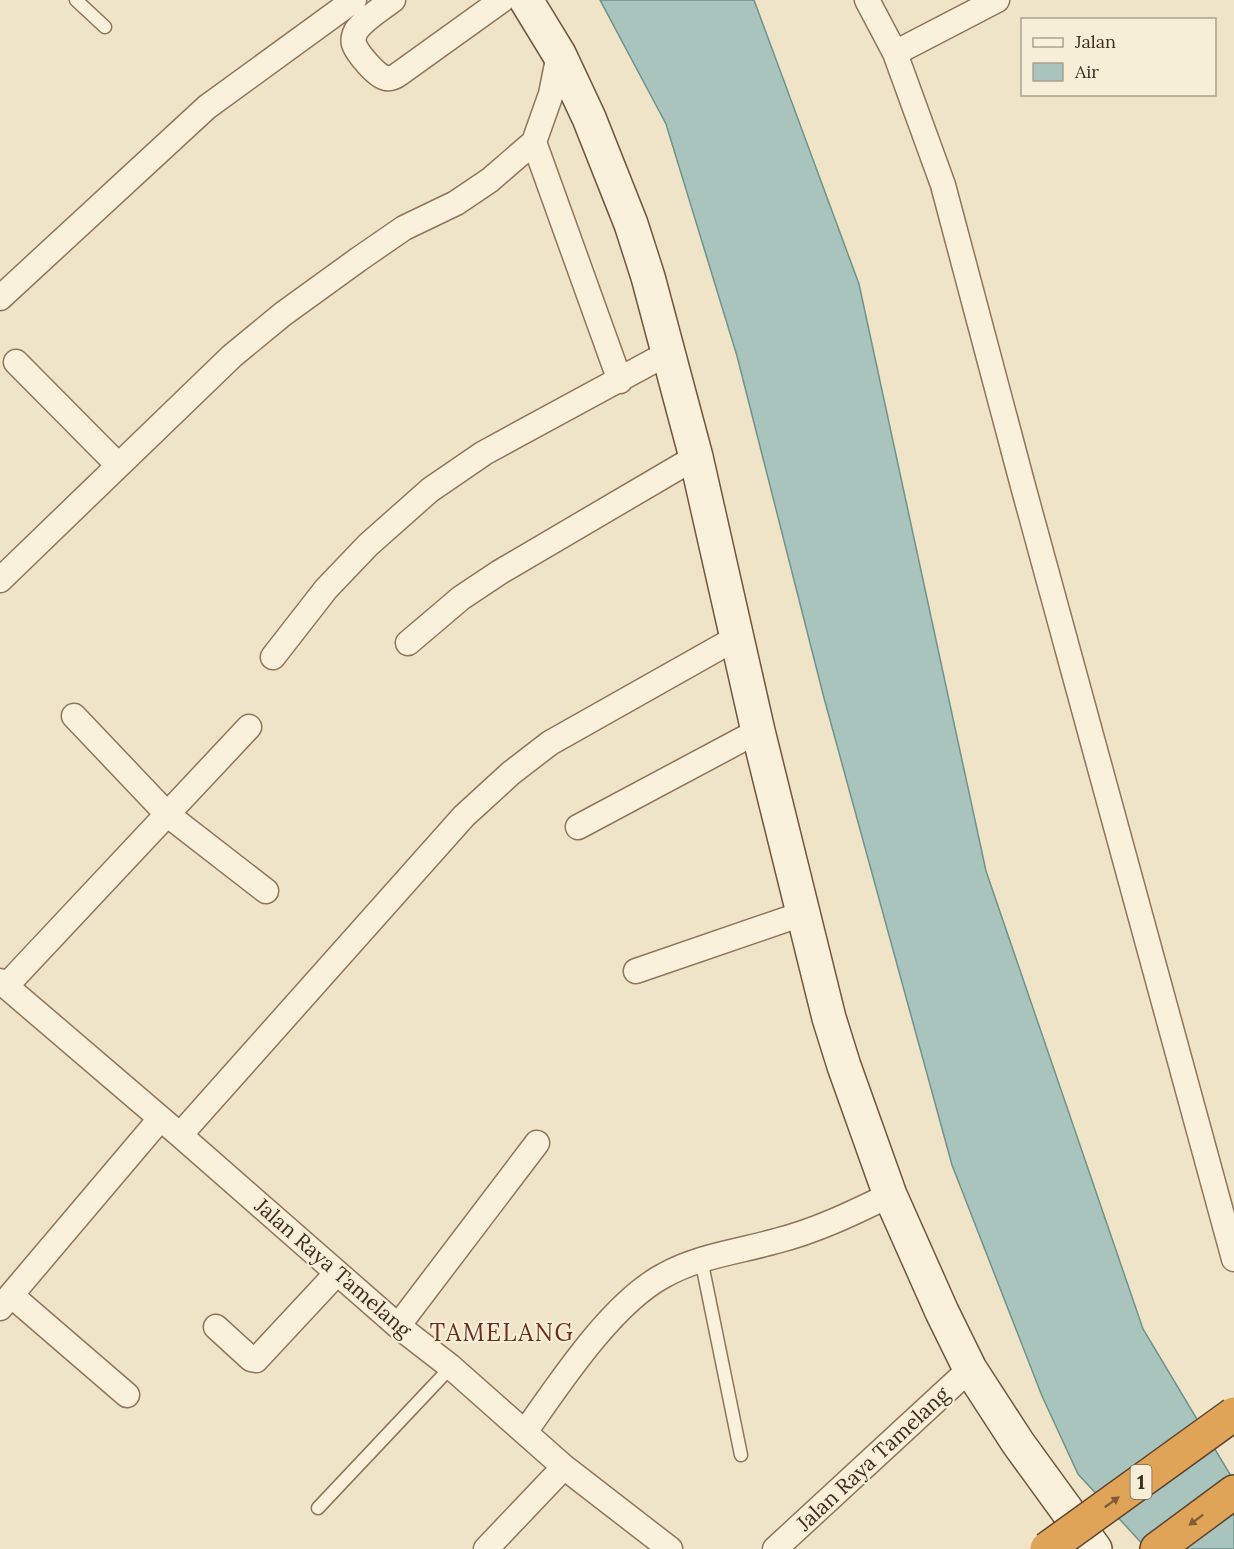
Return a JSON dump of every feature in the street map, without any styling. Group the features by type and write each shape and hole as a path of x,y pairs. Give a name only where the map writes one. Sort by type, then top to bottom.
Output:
{"highway":[{"name":"1","path":"1047,1549 1234,1414"},
{"path":"1157,1549 1234,1492"}],"street":[{"path":"0,298 207,107 354,0"},
{"path":"393,0 357,28 354,38 354,45 361,56 380,76 392,79 501,0"},
{"path":"526,0 559,54 589,118 631,224 648,277 696,457 802,914 838,1047 890,1195 970,1369 1018,1443 1095,1549"},
{"path":"867,0 895,53 943,185 1234,1259"},
{"path":"895,53 997,0"},
{"path":"0,580 232,356 283,314 405,228 456,203 490,180 534,142 551,94 559,54"},
{"path":"534,142 620,381"},
{"path":"273,657 326,589 368,545 430,490 492,448 620,381 669,352"},
{"path":"16,362 118,465"},
{"path":"408,643 461,598 500,572 696,457"},
{"path":"180,1135 464,816 511,773 550,743 738,637"},
{"path":"74,716 168,815 266,891"},
{"path":"3,983 168,815 249,727"},
{"path":"578,827 758,731"},
{"path":"636,971 802,914"},
{"name":"Jalan Raya Tamelang","path":"3,983 398,1326 451,1367 564,1467 670,1549"},
{"path":"127,1395 6,1301 160,1119"},
{"path":"398,1326 537,1143"},
{"path":"525,1432 583,1353 633,1298 662,1276 701,1259 768,1244 831,1223 890,1195"},
{"path":"216,1327 251,1359 256,1360 337,1273"},
{"name":"Jalan Raya Tamelang","path":"775,1549 970,1369"},
{"path":"486,1549 564,1467"}],"lane":[{"path":"76,0 105,27"},
{"path":"701,1259 741,1455"},
{"path":"318,1508 451,1367"}],"water":[{"path":"600,0 754,0 859,284 986,871 1143,1329 1234,1481 1234,1549 1147,1549 1078,1474 1042,1396 952,1165 824,698 737,356 666,124"}],"district":[{"name":"TAMELANG","path":"502,1333"}]}
